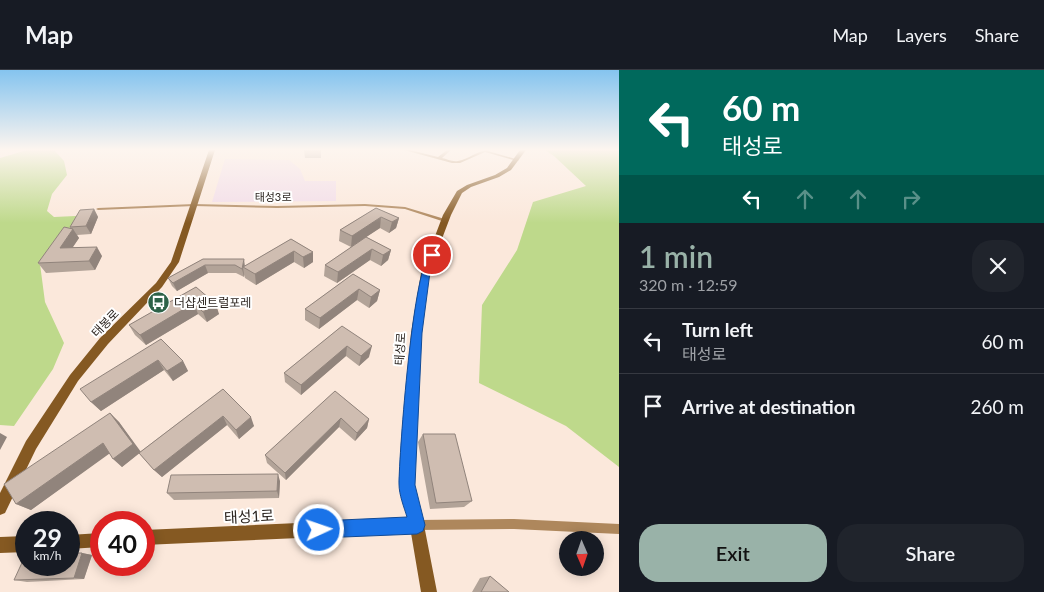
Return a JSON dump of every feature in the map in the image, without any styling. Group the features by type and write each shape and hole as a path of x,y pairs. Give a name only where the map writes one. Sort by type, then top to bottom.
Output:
{"street":[{"name":"태봉로","path":"0,508 31,445 74,378 104,341 159,285 169,272 178,255 204,174"},
{"name":"태성로","path":"429,592 417,525 407,485 416,333 425,272 445,220 459,192 469,186 500,174"},
{"name":"태성3로","path":"98,210 194,205 391,206 414,210 445,220"},
{"path":"417,525 514,524 619,529"},
{"name":"태성1로","path":"155,537 417,525"},
{"path":"0,545 15,544"}],"shaded area":[{"path":"220,174 302,174 305,181 336,181 336,201 212,202"}],"green space":[{"path":"0,174 67,174 52,194 47,211 54,217 97,215 40,264 45,302 64,343 53,369 14,426 0,425"},
{"path":"574,174 619,174 619,467 566,426 479,383 482,305 517,250 533,202 586,186"}],"building":[{"path":"376,208 399,218 392,222 381,217 352,236 340,230"},
{"path":"94,209 86,226 70,227 80,210"},
{"path":"64,227 73,229 60,248 97,247 89,261 38,263"},
{"path":"366,237 391,250 383,255 372,249 338,272 325,265"},
{"path":"291,239 313,252 303,257 294,251 255,274 243,267"},
{"path":"203,259 244,259 242,269 235,265 205,265 173,283 168,278"},
{"path":"353,274 380,290 371,297 359,289 320,318 305,309"},
{"path":"196,287 216,304 203,312 194,303 140,335 129,325"},
{"path":"342,326 372,346 361,356 347,346 301,385 284,373"},
{"path":"161,339 183,361 167,371 158,360 91,402 80,389"},
{"path":"223,389 251,417 236,430 223,416 154,470 139,453"},
{"path":"335,391 369,419 357,433 341,418 285,473 265,455"},
{"path":"110,413 133,444 113,459 103,443 16,504 4,484"},
{"path":"423,434 455,434 472,501 436,503"},
{"path":"278,474 277,491 167,493 171,475"},
{"path":"16,576 75,576 74,578 14,580"},
{"path":"490,576 509,592 481,592"}],"place":[{"name":"더샵센트럴포레","path":"158,302"}],"route":[{"path":"319,530 417,525 407,485 416,333 425,272 432,255"}]}
